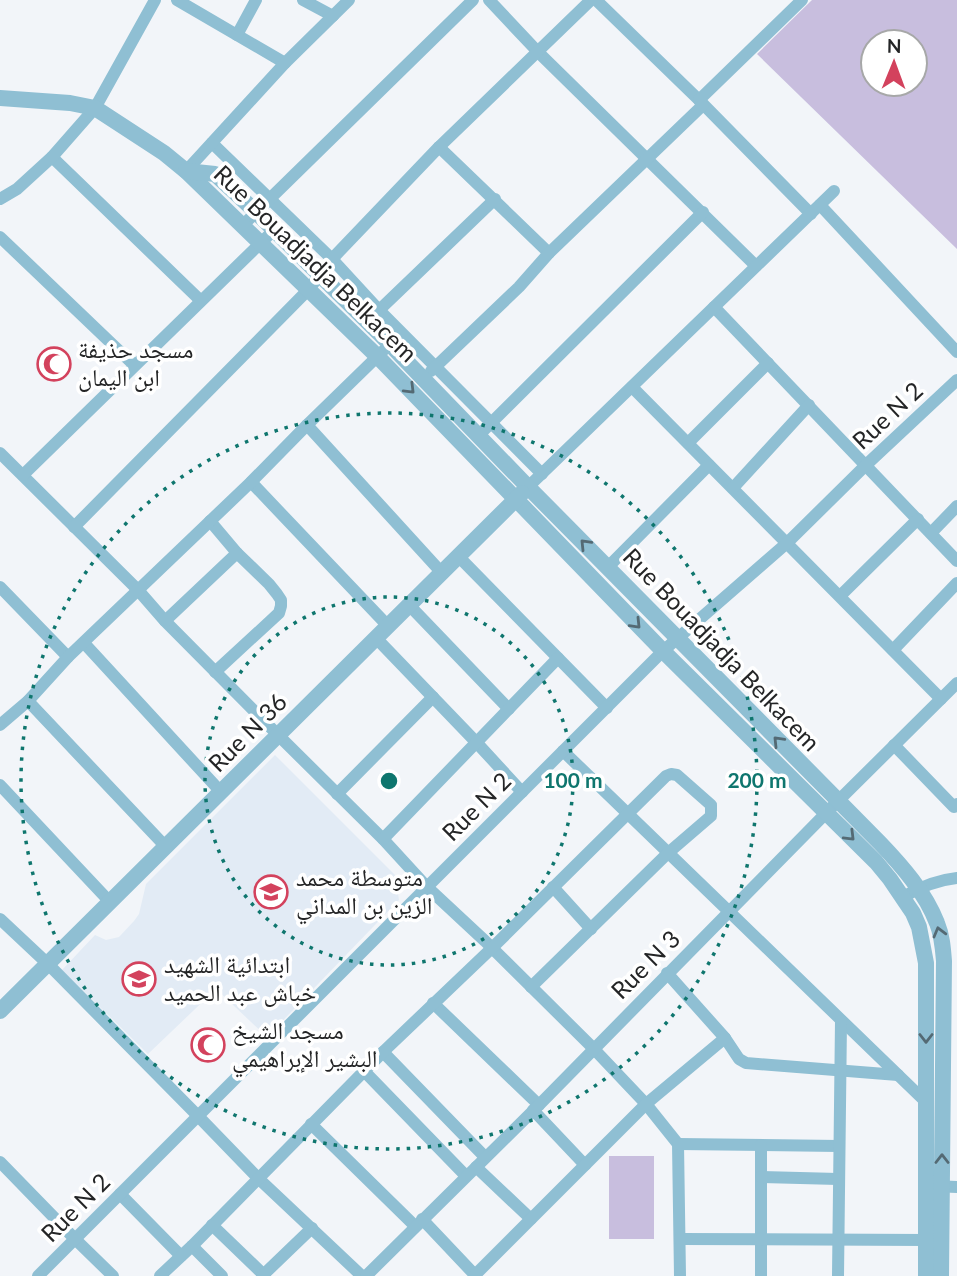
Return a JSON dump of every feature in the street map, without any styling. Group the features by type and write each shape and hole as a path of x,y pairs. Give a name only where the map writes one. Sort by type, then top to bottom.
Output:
{"street":[{"path":"0,199 17,190 52,157 95,108 156,0"},
{"path":"177,0 285,63"},
{"path":"237,35 257,0"},
{"path":"303,0 333,16"},
{"path":"0,98 70,103 95,108 164,153 186,171 285,63 349,0"},
{"path":"243,225 473,0"},
{"path":"489,0 538,52 756,266"},
{"path":"74,527 315,283 332,259 439,147 593,0 815,209 957,352"},
{"path":"424,379 519,288 550,253 647,159 802,0"},
{"path":"212,143 332,259 373,316 436,367 542,474"},
{"path":"439,147 550,253"},
{"path":"52,157 200,300"},
{"name":"Rue Bouadjadja Belkacem","path":"186,171 215,174 274,230 315,283 373,316 384,351 424,379 677,638 832,807 903,897 919,927 926,962 926,1102 942,1186 927,1240 926,1276"},
{"name":"Rue Bouadjadja Belkacem","path":"186,171 261,242 315,283 384,351 515,499 663,651 832,807 895,859 918,888 937,923 942,941 950,1040 942,1186 941,1276"},
{"path":"527,487 834,191"},
{"path":"373,316 495,199"},
{"path":"479,435 703,212"},
{"path":"23,475 274,230"},
{"path":"0,237 134,365"},
{"path":"714,307 957,561"},
{"path":"1,722 28,701 68,657 384,351"},
{"path":"688,443 768,363"},
{"name":"Rue N 2","path":"38,1276 663,651 786,543 957,380"},
{"path":"632,387 941,699"},
{"path":"733,488 809,405"},
{"path":"307,425 442,573"},
{"path":"3,461 23,475 383,839 427,887 593,1048 646,1104 678,1143 680,1276"},
{"path":"608,567 709,465"},
{"path":"251,482 382,632 433,697 522,792"},
{"name":"Rue N 36","path":"0,1011 527,487"},
{"path":"932,533 957,506"},
{"path":"840,596 918,519"},
{"path":"210,521 281,600 279,613 215,672"},
{"path":"165,621 237,553"},
{"path":"458,556 607,708"},
{"path":"893,650 957,583"},
{"path":"0,587 68,657"},
{"path":"409,605 509,709"},
{"path":"84,643 221,792"},
{"path":"383,839 558,658"},
{"name":"Rue N 3","path":"364,1276 536,1107 957,683"},
{"path":"337,794 433,697"},
{"path":"28,701 166,847"},
{"path":"894,745 956,807"},
{"path":"564,751 926,1102"},
{"path":"160,1276 383,1052 666,776 677,775 711,805 710,816 668,853 531,987"},
{"path":"0,785 110,902"},
{"path":"903,897 918,888 957,878"},
{"path":"553,887 591,929"},
{"path":"0,919 48,964 258,1178 364,1276"},
{"path":"667,973 725,1038 739,1059 746,1063 898,1075"},
{"path":"433,1003 536,1107 585,1165"},
{"path":"838,1276 841,1021"},
{"path":"311,1124 475,1275 646,1104 725,1038"},
{"path":"383,1052 476,1167"},
{"path":"364,1072 476,1167 531,1219"},
{"path":"678,1143 839,1146"},
{"path":"761,1144 761,1276"},
{"path":"1,1165 113,1276"},
{"path":"761,1177 838,1179"},
{"path":"120,1194 181,1256"},
{"path":"212,1225 264,1276 312,1228"},
{"path":"680,1239 927,1240"},
{"path":"192,1246 222,1276"}],"shaded area":[{"path":"812,0 957,0 957,249 757,54"},
{"name":"متوسطة محمد الزين بن المداني","path":"275,755 395,875 399,900 267,1037 216,989 148,1054 62,970 95,935 106,940 119,937 139,914 146,884"},
{"path":"609,1156 654,1156 654,1239 609,1239"}],"place":[{"name":"مسجد حذيفة ابن اليمان","path":"54,364"},
{"name":"متوسطة محمد الزين بن المداني","path":"271,892"},
{"name":"ابتدائية الشهيد خباش عبد الحميد","path":"139,979"},
{"name":"مسجد الشيخ البشير الإبراهيمي","path":"208,1045"}]}
